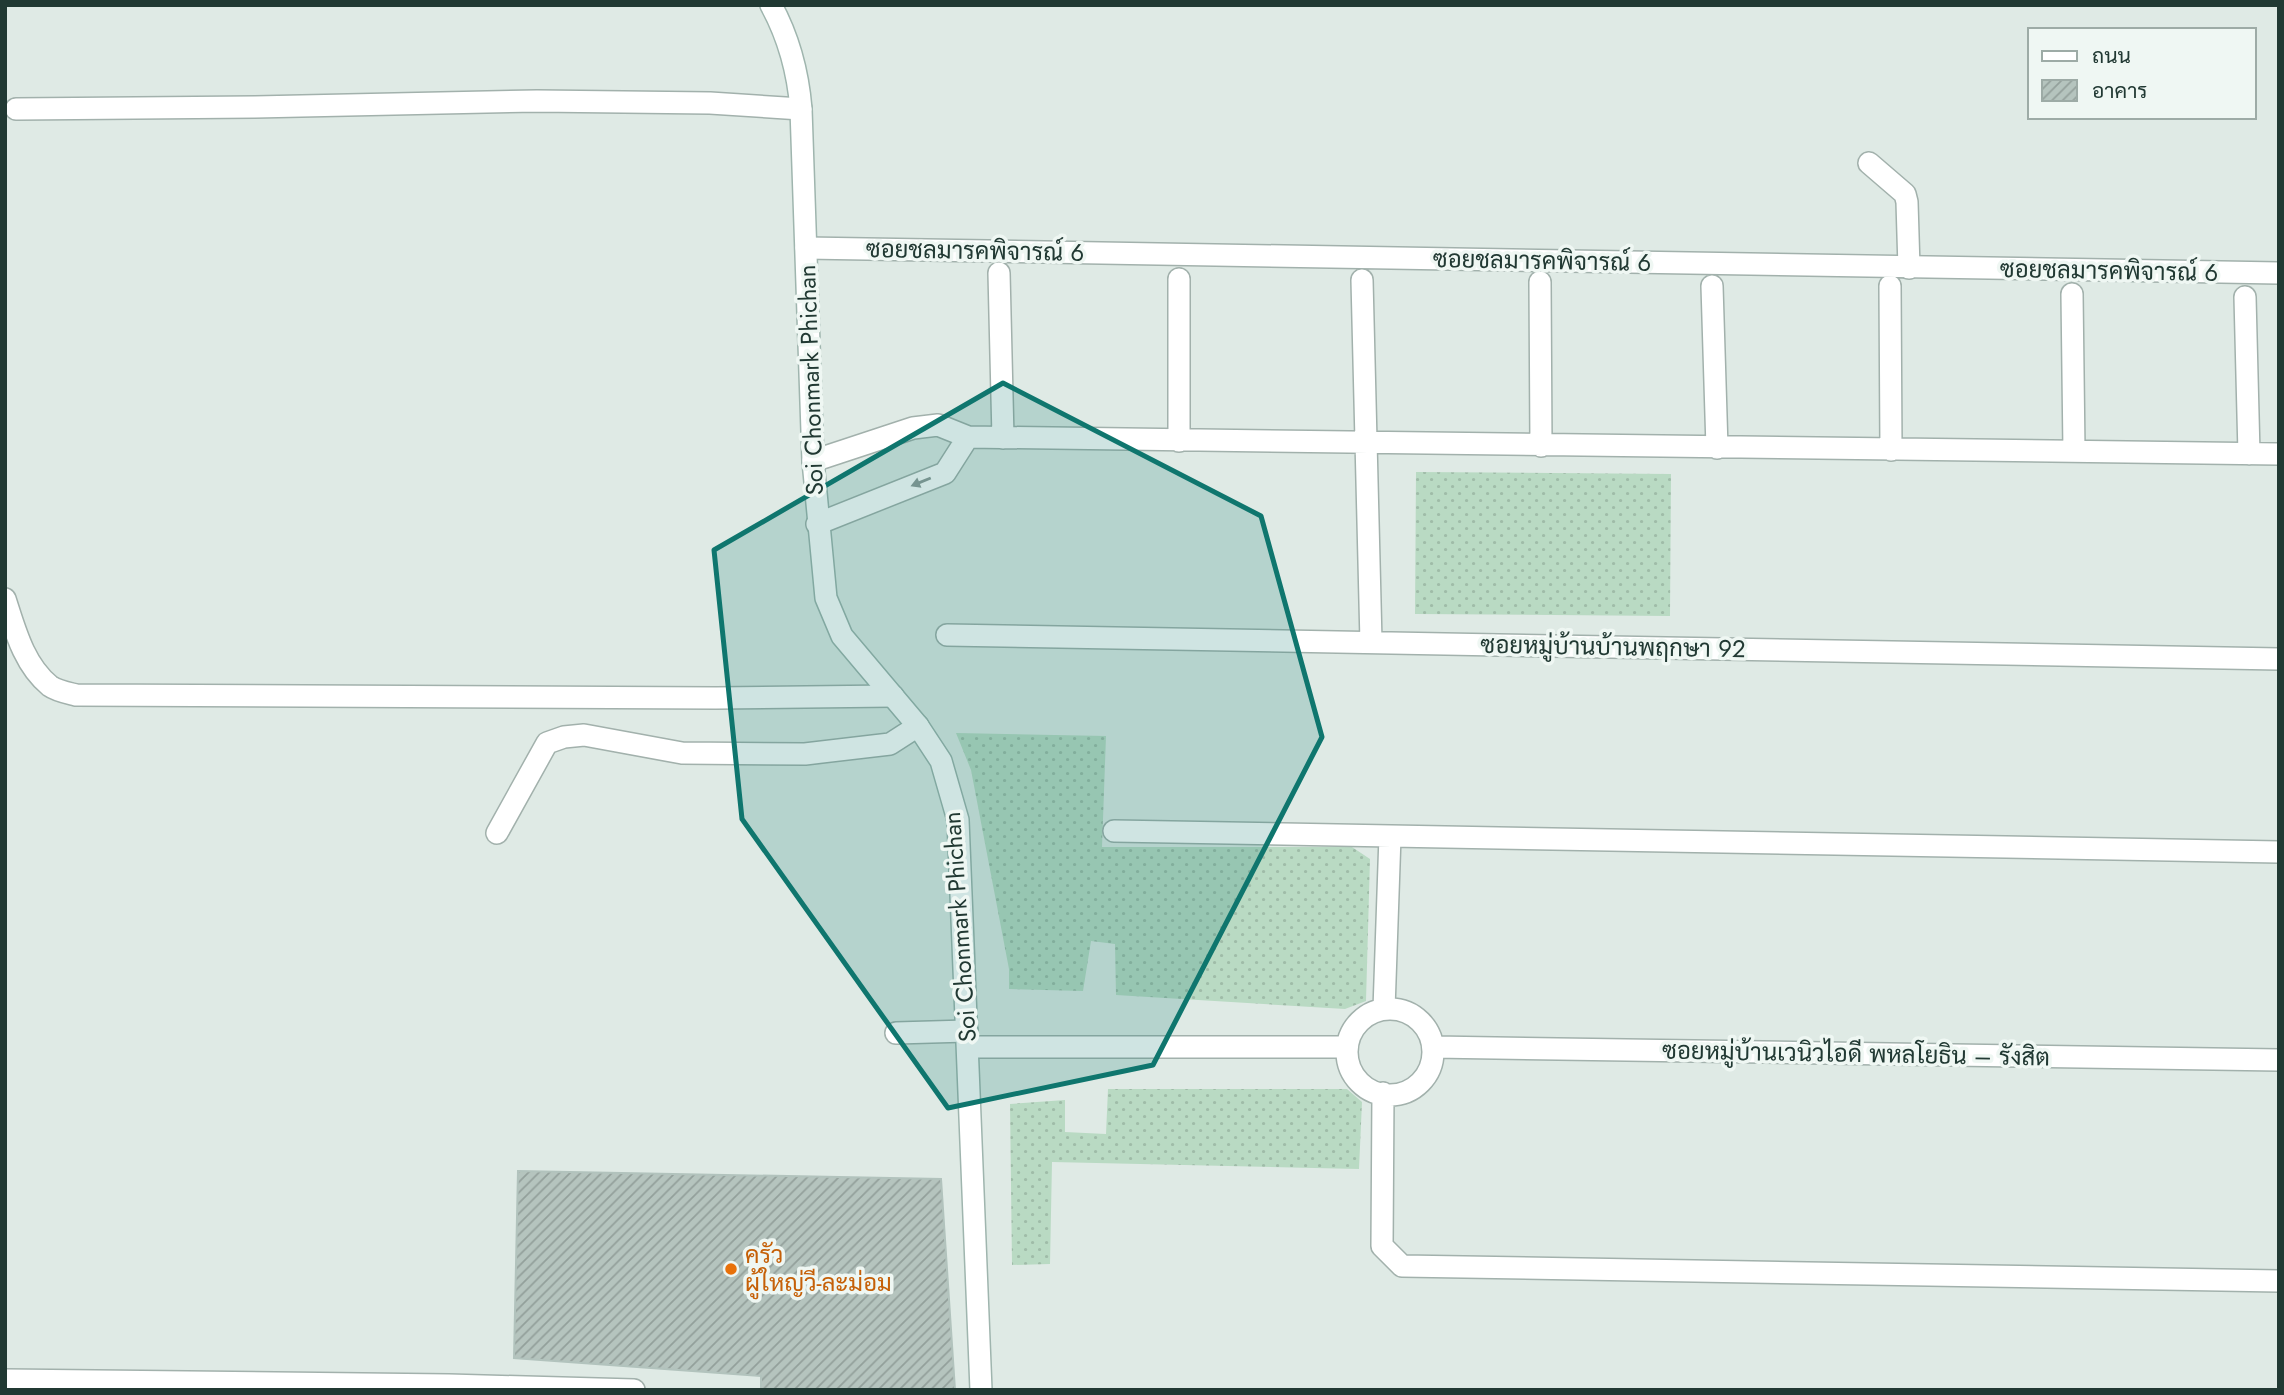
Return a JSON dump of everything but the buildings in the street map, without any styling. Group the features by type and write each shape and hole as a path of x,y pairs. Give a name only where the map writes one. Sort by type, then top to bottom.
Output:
{"street":[{"name":"Soi Chonmark Phichan","path":"771,5 790,47 799,85 813,461 826,598 842,636 918,726 941,761 958,820 981,1390"},
{"path":"16,109 642,102 801,109"},
{"path":"1869,163 1905,194 1909,268"},
{"name":"ซอยชลมารคพิจารณ์ 6","path":"806,248 2279,273"},
{"path":"999,273 1003,438"},
{"path":"1179,278 1179,441"},
{"path":"1362,280 1371,642"},
{"path":"1540,282 1541,446"},
{"path":"1712,286 1717,448"},
{"path":"1889,286 1891,450"},
{"path":"2072,294 2074,451"},
{"path":"2245,297 2249,454"},
{"path":"813,461 913,428 938,425 968,437 1003,438 2279,454"},
{"path":"817,524 945,473 968,437"},
{"path":"5,599 19,643 36,670 52,687 76,695 716,698 893,696"},
{"name":"ซอยหมู่บ้านบ้านพฤกษา 92","path":"947,635 2279,659"},
{"path":"497,833 547,743 564,737 584,735 682,753 805,754 890,744 918,726"},
{"path":"1114,831 2279,852"},
{"path":"1384,1009 1390,836"},
{"path":"1384,1009 1397,1009 1422,1022 1434,1047 1433,1061 1417,1086 1405,1092 1383,1093 1364,1086 1353,1074 1348,1061 1348,1046 1351,1033 1359,1022 1384,1009"},
{"path":"896,1032 967,1039 1348,1046"},
{"name":"ซอยหมู่บ้านเวนิวไอดี พหลโยธิน – รังสิต","path":"1434,1047 2279,1060"},
{"path":"1383,1093 1382,1245 1402,1266 2279,1282"},
{"path":"5,1380 634,1390"}],"highlighted area":[{"path":"1003,383 1261,516 1322,737 1153,1065 948,1108 742,819 714,550"}],"green space":[{"path":"1416,472 1671,474 1670,616 1415,614"},
{"path":"956,733 1106,736 1102,847 1352,847 1370,859 1366,1001 1345,1009 1116,995 1115,944 1091,941 1083,991 1009,989 1009,969 971,770"},
{"path":"1108,1089 1347,1089 1362,1102 1359,1169 1052,1162 1050,1264 1012,1265 1010,1104 1065,1100 1065,1132 1106,1134"}],"place":[{"name":"ครัว ผู้ใหญ่วี-ละม่อม","path":"731,1269"}]}
